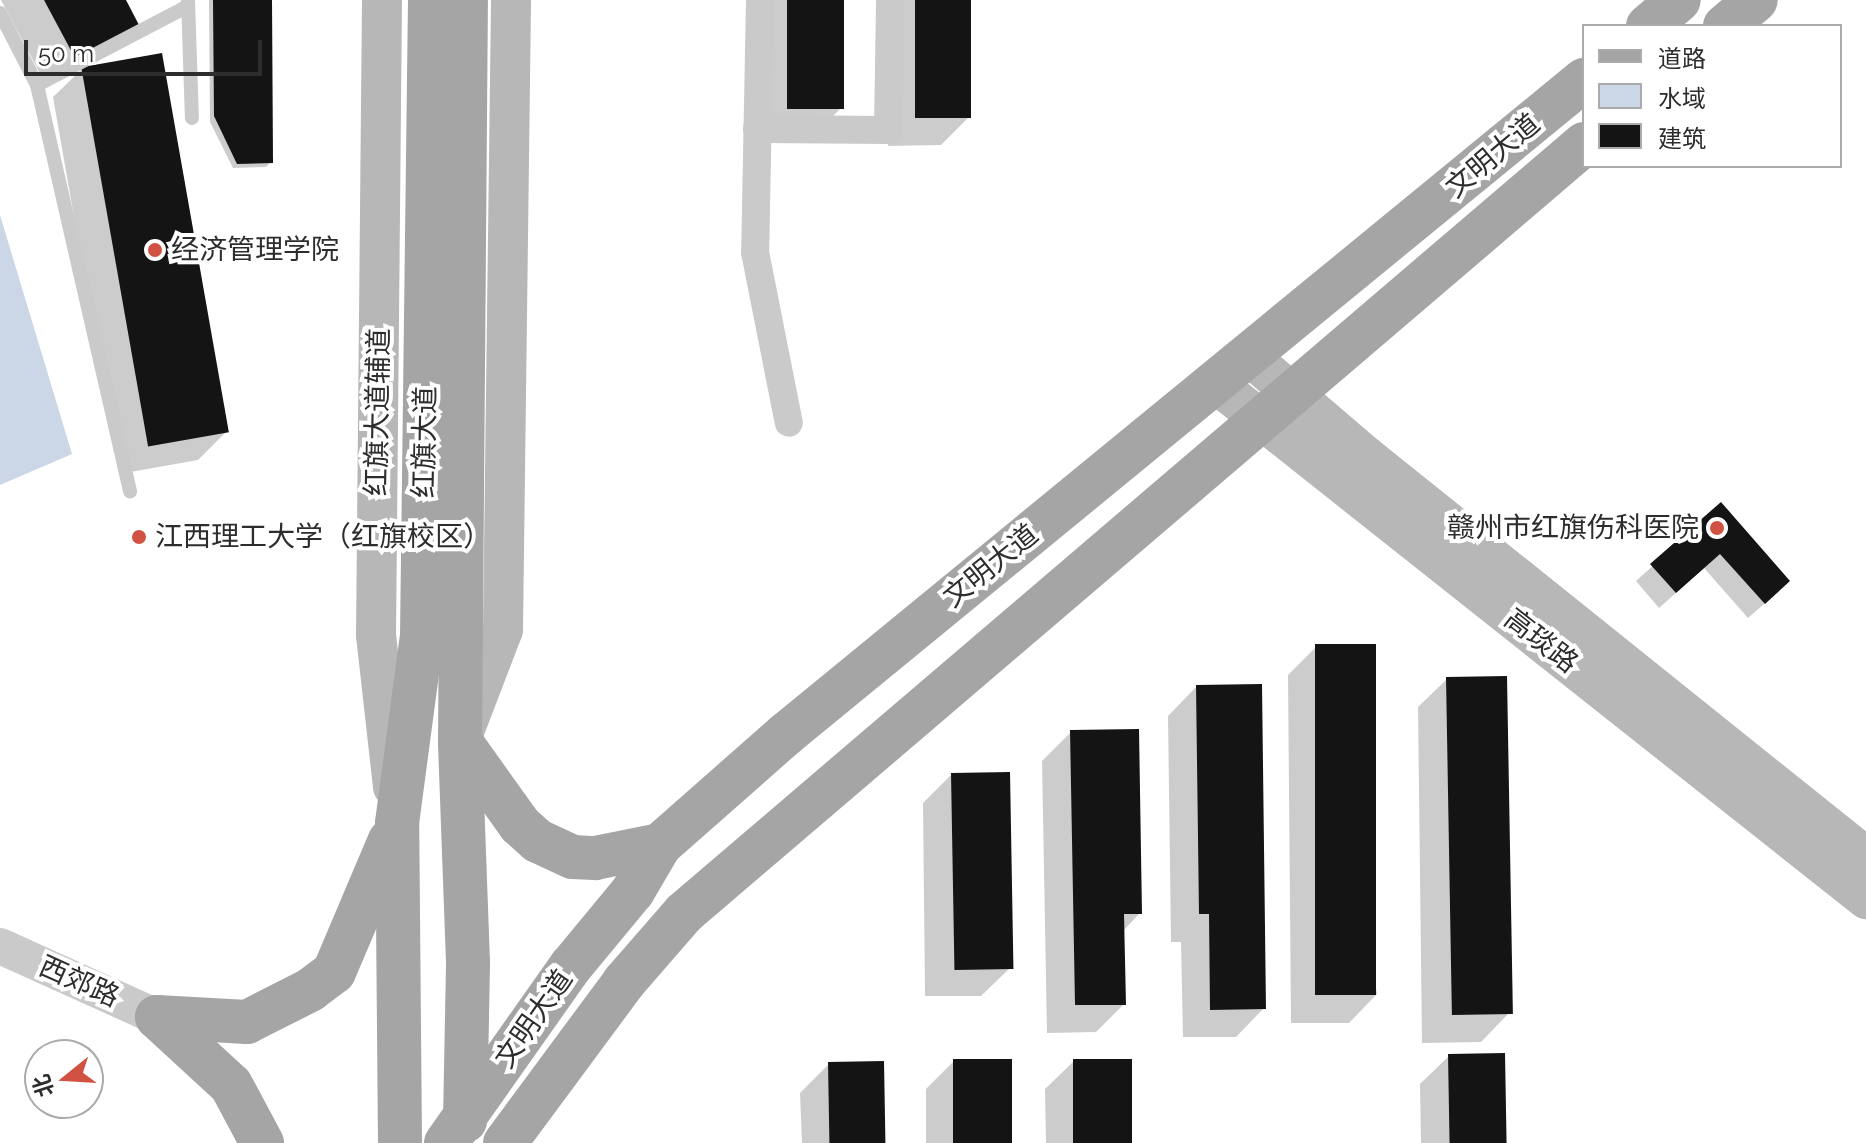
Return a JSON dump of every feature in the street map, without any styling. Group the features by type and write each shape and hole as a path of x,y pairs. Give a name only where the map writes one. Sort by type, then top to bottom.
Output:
{"main road":[{"name":"红旗大道辅道","path":"382,0 376,635 397,823"},
{"name":"红旗大道","path":"400,1143 396,977 397,823 422,636 430,0"},
{"name":"红旗大道","path":"459,1134 468,962 460,741 466,0"},
{"path":"511,0 503,630 460,741 520,825 538,841 573,857 595,858 660,845"},
{"path":"1650,24 1679,0"},
{"path":"1727,24 1756,0"},
{"name":"文明大道","path":"459,1134 571,966 633,891 660,845 786,734 1582,82"},
{"name":"文明大道","path":"505,1143 624,982 684,913 1582,146"},
{"name":"高琰路","path":"1248,355 1276,406 1866,899"},
{"name":"高琰路","path":"1215,383 1276,406 1866,857"},
{"path":"157,1017 247,1022 310,990 334,972 397,823"},
{"path":"157,1017 231,1085 262,1143"}],"street":[{"path":"760,0 755,252 789,423"},
{"path":"757,129 888,130 890,0"},
{"name":"西郊路","path":"0,946 157,1017"}],"lane":[{"path":"37,85 188,3 192,118"},
{"path":"0,13 37,85 130,492"}],"water":[{"path":"0,215 72,454 0,485"}],"building":[{"path":"44,0 126,0 139,25 75,58"},
{"path":"213,0 272,0 273,163 237,164 214,116"},
{"path":"787,0 844,0 844,109 787,109"},
{"path":"915,0 971,0 971,118 915,118"},
{"name":"经济管理学院","path":"162,53 229,432 148,446 81,67"},
{"name":"赣州市红旗伤科医院","path":"1721,502 1790,581 1765,604 1720,554 1676,593 1650,564"},
{"path":"1315,644 1376,644 1376,995 1315,995"},
{"path":"1507,676 1513,1014 1452,1015 1446,677"},
{"path":"1262,684 1266,1009 1210,1010 1209,914 1199,914 1196,685"},
{"path":"1139,729 1142,914 1124,914 1126,1005 1075,1005 1070,730"},
{"path":"1010,772 1013,969 954,970 951,773"},
{"path":"1505,1053 1507,1143 1450,1143 1448,1054"},
{"path":"953,1059 1012,1059 1012,1143 953,1143"},
{"path":"1073,1059 1132,1059 1132,1143 1073,1143"},
{"path":"884,1061 885,1143 829,1143 828,1062"}],"place":[{"name":"经济管理学院","path":"155,250"},
{"name":"赣州市红旗伤科医院","path":"1717,528"},
{"name":"江西理工大学（红旗校区）","path":"139,537"}]}
